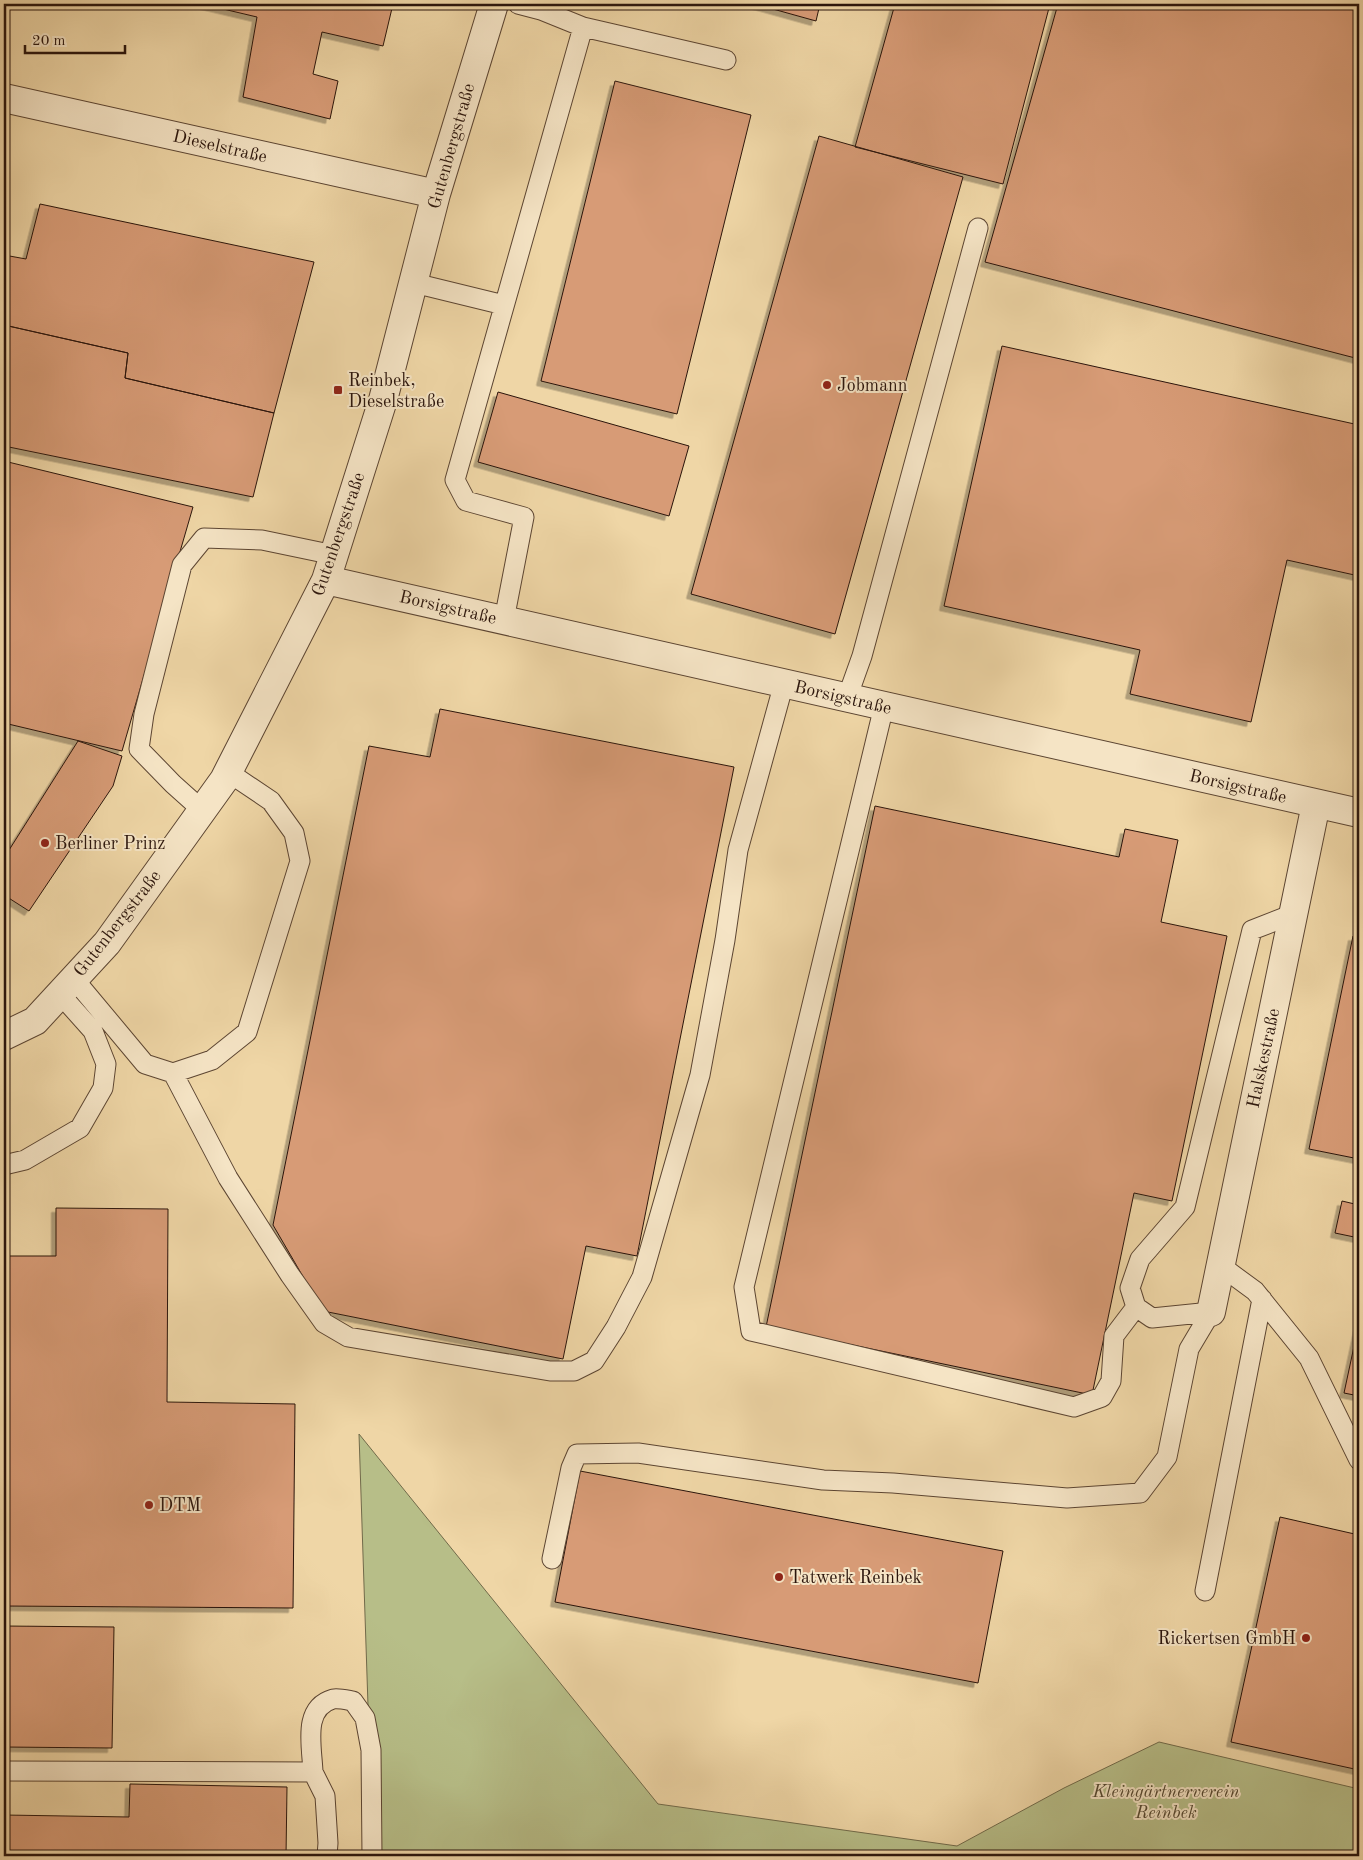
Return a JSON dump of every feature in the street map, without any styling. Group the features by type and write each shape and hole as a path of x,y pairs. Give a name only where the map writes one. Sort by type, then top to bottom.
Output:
{"street":[{"name":"Gutenbergstraße","path":"4,1036 35,1021 107,943 202,810 228,772 330,568 383,400 436,194 494,4"},
{"name":"Dieselstraße","path":"4,98 436,194"},
{"name":"Borsigstraße","path":"330,568 504,620 1359,814"},
{"name":"Halskestraße","path":"1211,1312 1316,804"}],"lane":[{"path":"518,4 541,10 583,27 726,60"},
{"path":"504,620 524,517 466,501 455,480 583,27"},
{"path":"847,698 862,656 978,228"},
{"path":"414,283 504,305"},
{"path":"202,810 173,784 139,748 144,714 182,565 204,538 262,540 330,568"},
{"path":"173,1073 228,1178 290,1275 324,1323 348,1337 550,1371 574,1371 594,1361 616,1327 642,1276 700,1075 726,940 738,850 784,683"},
{"path":"884,706 744,1286 751,1330 1074,1407 1102,1397 1112,1381 1114,1336 1136,1307"},
{"path":"67,986 145,1064 173,1073 212,1060 247,1032 300,861 294,833 271,801 228,772"},
{"path":"1211,1312 1152,1318 1136,1307 1130,1288 1140,1259 1185,1208 1252,930 1293,914"},
{"path":"4,1165 26,1160 80,1128 103,1088 106,1064 93,1032 67,986"},
{"path":"1221,1266 1256,1291 1309,1358 1359,1460"},
{"path":"1205,1591 1262,1299"},
{"path":"552,1560 572,1468 577,1454 638,1453 823,1480 893,1483 1067,1498 1140,1493 1167,1457 1189,1350 1211,1312"},
{"path":"327,1856 325,1796 313,1772 311,1722 318,1707 334,1699 353,1701 365,1718 371,1750 372,1856"},
{"path":"4,1771 313,1772"}],"green space":[{"name":"Kleingärtnerverein Reinbek","path":"359,1434 658,1804 957,1846 1064,1788 1159,1742 1359,1789 1359,1856 373,1856"}],"building":[{"path":"202,4 393,4 383,46 322,32 313,74 338,81 330,119 243,97 257,17"},
{"path":"755,4 820,4 816,21"},
{"path":"895,4 1050,4 1003,184 855,147"},
{"path":"1058,4 1359,4 1359,359 985,262"},
{"path":"615,81 751,115 677,414 541,381"},
{"name":"Jobmann","path":"819,136 963,177 835,634 691,594"},
{"path":"40,204 314,262 274,413 125,378 128,353 4,325 4,255 26,259"},
{"path":"4,325 128,353 125,378 274,413 253,497 4,446"},
{"path":"1002,346 1359,425 1359,576 1287,560 1251,722 1130,694 1140,650 944,606"},
{"path":"498,392 689,446 669,516 478,462"},
{"path":"4,461 193,507 122,751 4,723"},
{"path":"440,709 734,767 637,1256 586,1246 563,1359 323,1311 273,1225 369,746 430,757"},
{"path":"78,741 122,756 113,786 29,911 4,895 4,858"},
{"path":"875,806 1119,857 1125,829 1178,840 1161,922 1227,936 1172,1201 1134,1193 1092,1395 766,1327"},
{"path":"1353,936 1359,937 1359,1159 1309,1149"},
{"path":"1342,1201 1359,1205 1359,1238 1335,1233"},
{"name":"DTM","path":"56,1208 168,1209 167,1402 295,1404 293,1608 4,1606 4,1256 56,1256"},
{"path":"1359,1323 1359,1396 1344,1393"},
{"name":"Tatwerk Reinbek","path":"580,1471 1003,1551 978,1683 555,1602"},
{"name":"Rickertsen GmbH","path":"1280,1517 1359,1535 1359,1770 1231,1742"},
{"path":"4,1626 114,1627 112,1748 4,1747"},
{"path":"130,1784 287,1787 286,1856 4,1856 4,1815 129,1817"}],"place":[{"name":"Jobmann","path":"827,385"},
{"name":"Reinbek, Dieselstraße","path":"338,390"},
{"name":"Berliner Prinz","path":"45,843"},
{"name":"DTM","path":"149,1505"},
{"name":"Tatwerk Reinbek","path":"779,1577"},
{"name":"Rickertsen GmbH","path":"1306,1638"}]}
